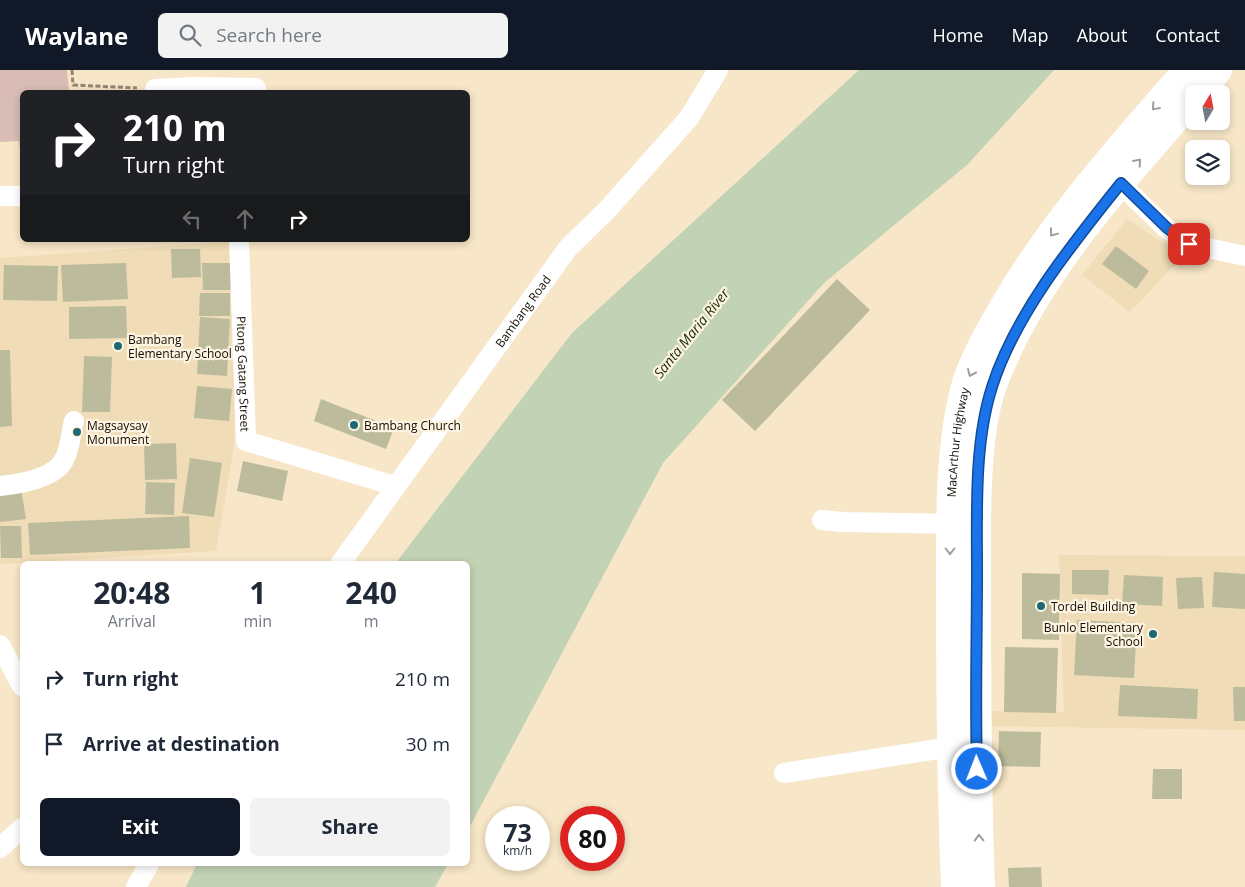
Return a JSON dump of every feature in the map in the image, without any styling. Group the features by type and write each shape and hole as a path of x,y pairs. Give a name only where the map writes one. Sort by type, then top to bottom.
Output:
{"highway":[{"name":"MacArthur Highway","path":"981,887 976,749 977,524 982,435 992,387 1016,331 1038,294 1072,244 1112,175 1187,70"},
{"path":"1206,85 1218,70"},
{"name":"MacArthur Highway","path":"955,887 950,749 950,523 957,429 967,382 986,338 1036,255 1112,175 1185,106"}],"street":[{"name":"Bambang Road","path":"342,561 568,248 607,210 689,118 718,70"},
{"path":"156,89 193,78 256,88 256,90"},
{"path":"1112,175 1167,228 1189,244 1245,256"},
{"path":"0,196 20,196"},
{"name":"Pitong Gatang Street","path":"239,242 246,441 396,486"},
{"path":"0,486 16,484 50,473 64,460 74,421"},
{"path":"822,520 977,524"},
{"path":"0,645 20,682"},
{"path":"784,773 859,760 950,749 976,749"},
{"path":"0,848 20,830"},
{"path":"136,887 148,866"}],"path":[{"path":"72,70 73,85 156,89"}],"shaded area":[{"path":"0,70 67,70 69,90 20,90 20,150 19,141 0,142"},
{"path":"1127,219 1183,256 1130,312 1082,275"},
{"name":"Bambang Elementary School","path":"236,242 234,446 216,551 50,561 20,561 20,563 0,564 0,258"},
{"name":"Bunlo Elementary School","path":"1059,555 1245,556 1245,730 990,726 989,711 1064,712"}],"water":[{"name":"Santa Maria River","path":"859,70 1054,70 967,165 824,283 663,463 470,826 470,561 397,561 572,333"},
{"path":"196,866 447,866 435,887 186,887"}],"building":[{"path":"1116,246 1149,271 1136,289 1102,264"},
{"path":"171,249 200,249 201,277 172,278"},
{"path":"126,263 128,299 63,302 61,265"},
{"path":"202,263 231,263 232,290 203,290"},
{"path":"4,265 58,266 57,301 3,300"},
{"path":"837,279 870,310 755,431 722,400"},
{"path":"200,293 230,293 230,316 199,316"},
{"path":"126,306 127,338 69,339 69,307"},
{"path":"200,317 230,319 227,376 197,374"},
{"path":"0,350 10,350 12,426 0,427"},
{"path":"84,356 112,357 110,412 82,412"},
{"path":"197,386 232,389 229,421 194,418"},
{"name":"Bambang Church","path":"321,399 394,428 386,449 314,421"},
{"path":"176,443 177,479 145,480 144,444"},
{"path":"190,458 222,463 214,517 182,513"},
{"path":"243,461 288,471 282,501 237,491"},
{"path":"146,482 175,483 174,515 145,514"},
{"path":"21,488 26,519 0,522 0,491"},
{"path":"189,516 190,548 30,555 28,523"},
{"path":"0,526 21,526 22,558 1,558"},
{"path":"1072,570 1109,570 1108,595 1072,594"},
{"path":"1214,572 1245,574 1245,609 1212,607"},
{"name":"Tordel Building","path":"1022,573 1060,574 1059,640 1022,639"},
{"path":"1124,575 1163,577 1162,606 1122,604"},
{"path":"1202,577 1204,608 1178,609 1176,578"},
{"path":"1077,620 1137,623 1134,678 1074,675"},
{"path":"1005,647 1058,648 1056,713 1004,712"},
{"path":"1120,685 1198,689 1197,719 1118,716"},
{"path":"1233,687 1245,687 1245,721 1234,721"},
{"path":"999,731 1041,732 1040,767 998,766"},
{"path":"1153,769 1182,769 1182,799 1152,799"},
{"path":"1041,867 1042,887 1009,887 1008,868"}],"place":[{"name":"Bambang Elementary School","path":"118,346"},
{"name":"Bambang Church","path":"354,425"},
{"name":"Magsaysay Monument","path":"77,432"},
{"name":"Tordel Building","path":"1041,606"},
{"name":"Bunlo Elementary School","path":"1153,634"}],"route":[{"path":"977,769 977,524 982,435 992,387 1016,331 1038,294 1072,244 1121,183 1167,228 1189,244"}]}
